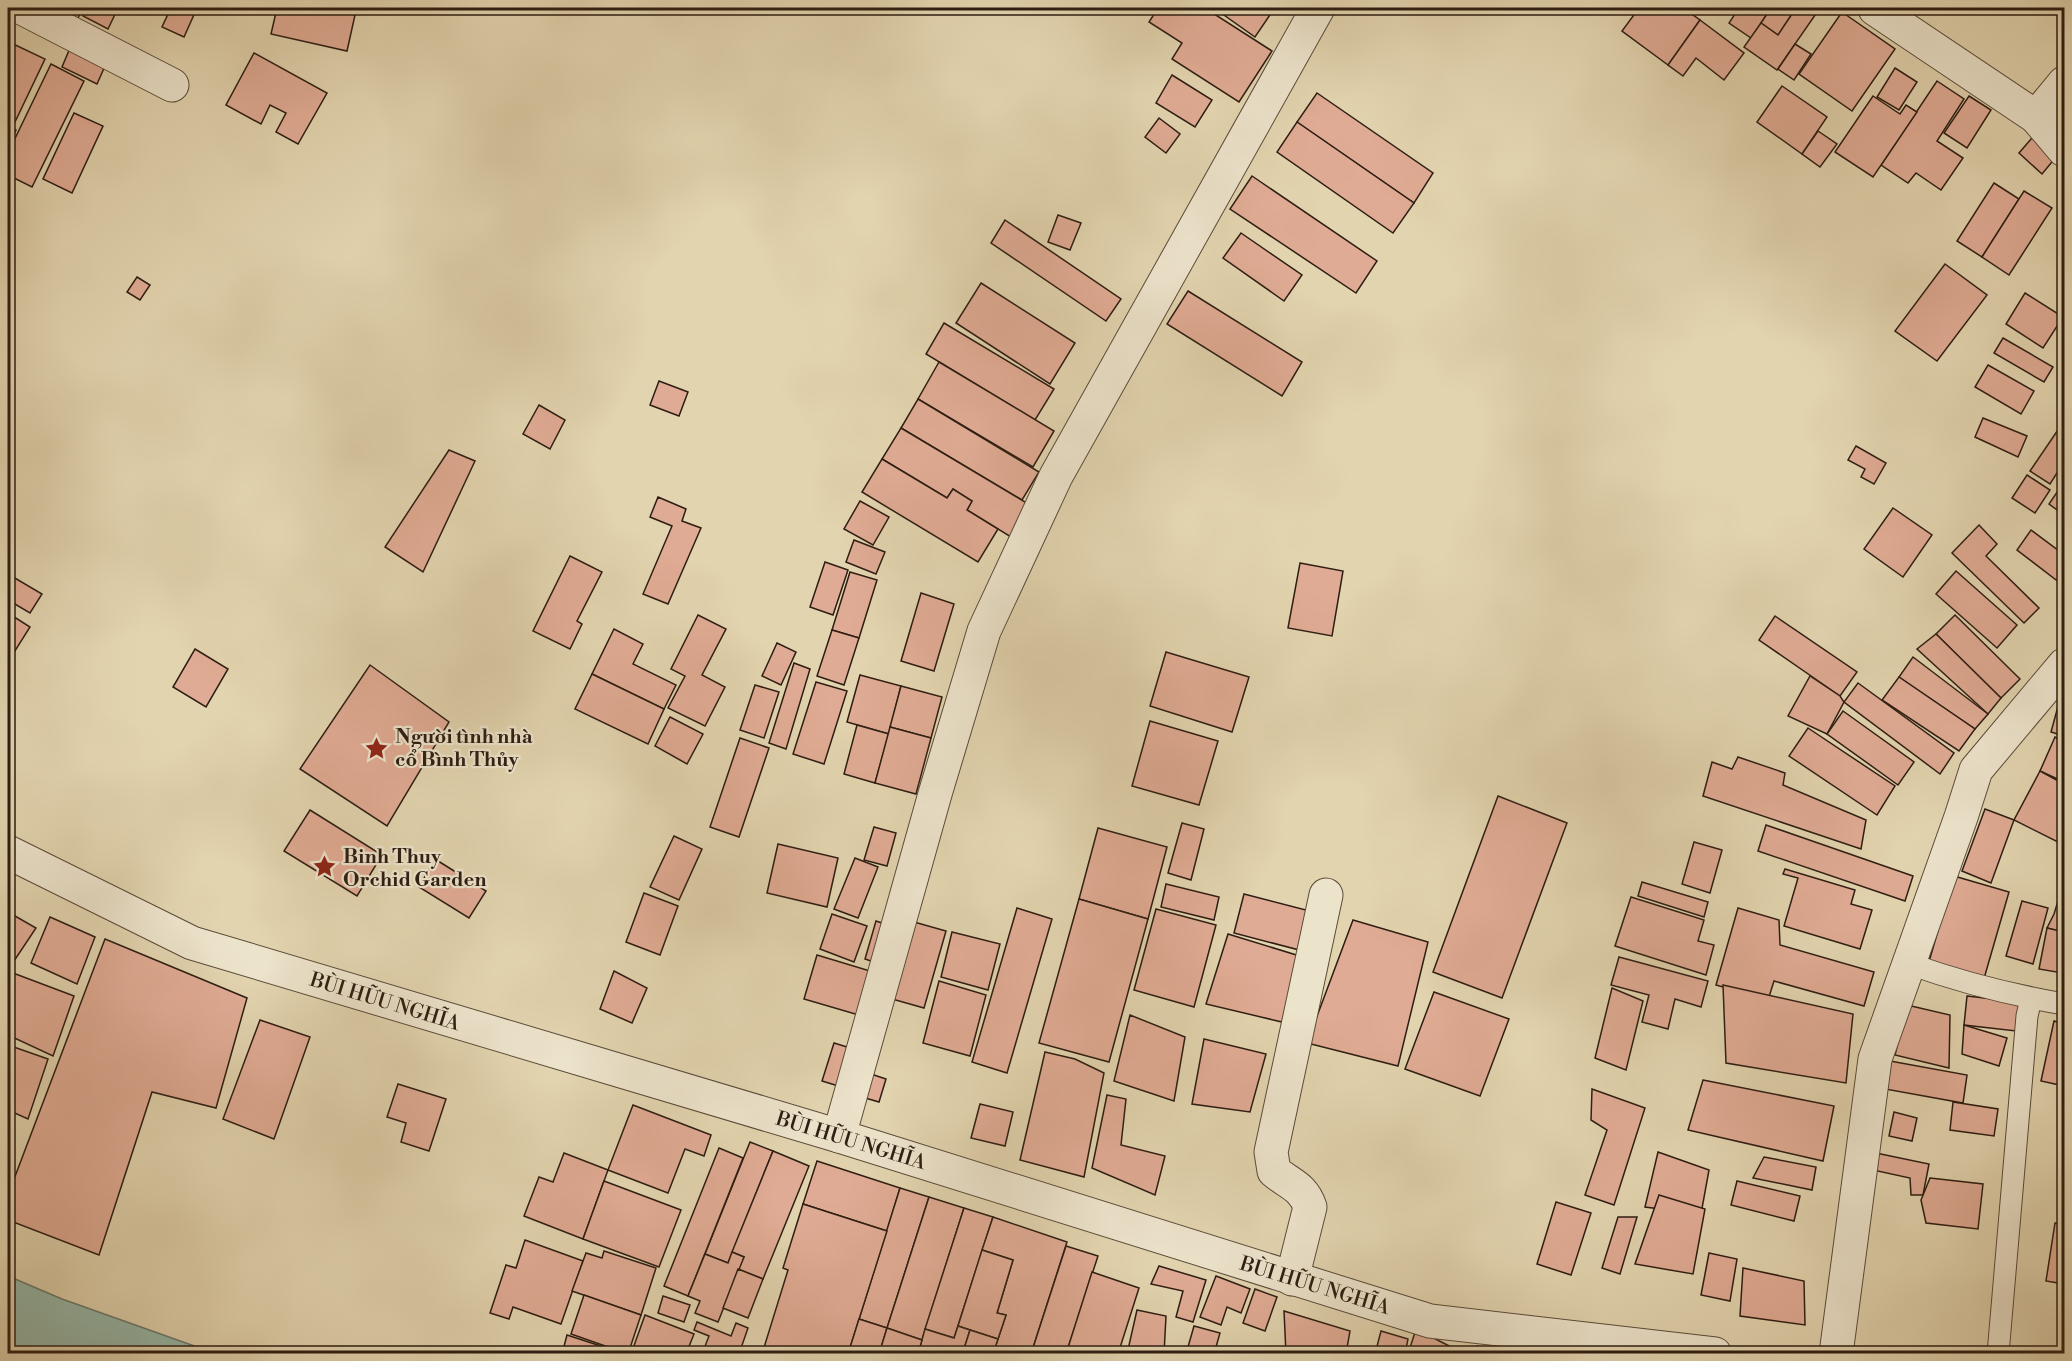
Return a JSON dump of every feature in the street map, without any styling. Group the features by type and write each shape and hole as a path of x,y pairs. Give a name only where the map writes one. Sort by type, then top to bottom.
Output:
{"street":[{"path":"22,8 172,86"},
{"path":"839,1136 935,794 984,632 1056,476 1318,8"},
{"path":"1875,9 2036,117 2064,150"},
{"path":"2036,117 2064,83"},
{"path":"1836,1353 1875,1059 1976,770 2064,665"},
{"name":"BÙI HỮU NGHĨA","path":"8,852 192,943 839,1136 1430,1321 1715,1353"},
{"path":"1292,1279 1310,1207 1306,1196 1299,1188 1285,1181 1274,1171 1271,1152 1326,895"}],"lane":[{"path":"1910,964 1955,980 2031,999 2064,1004"},
{"path":"1998,1353 2027,1016 2031,999"}],"shaded area":[{"path":"8,1276 62,1299 214,1353 8,1353"}],"building":[{"path":"37,8 83,8 71,32"},
{"path":"87,8 118,8 108,29 83,16"},
{"path":"157,8 197,8 184,37 162,27 168,14"},
{"path":"277,8 325,8 355,15 347,51 271,34"},
{"path":"1158,8 1205,8 1272,51 1239,102 1172,59 1182,43 1149,22"},
{"path":"1214,8 1273,8 1274,9 1255,37"},
{"path":"1639,8 1683,8 1700,20 1668,65 1622,31"},
{"path":"1739,8 1771,8 1751,38 1729,23"},
{"path":"1771,8 1796,8 1778,35 1761,23"},
{"path":"1796,8 1820,8 1777,70 1744,47 1761,23 1778,35"},
{"path":"1842,12 1895,49 1852,111 1799,74"},
{"path":"1700,20 1744,53 1724,80 1696,58 1683,76 1668,65"},
{"path":"73,41 109,57 97,84 62,67"},
{"path":"9,42 45,59 14,124 8,121"},
{"path":"1795,44 1811,54 1794,80 1778,69"},
{"path":"254,53 327,93 298,144 276,132 286,113 270,105 261,124 226,105"},
{"path":"51,64 84,81 32,187 8,175 8,153"},
{"path":"1895,68 1917,82 1899,110 1877,97"},
{"path":"1172,75 1212,100 1195,127 1156,103"},
{"path":"1937,81 1964,99 1937,141 1963,158 1941,190 1916,173 1908,183 1881,165"},
{"path":"1782,86 1827,117 1802,154 1757,122"},
{"path":"1317,93 1433,173 1414,203 1297,122"},
{"path":"1873,96 1900,114 1906,105 1917,112 1873,177 1835,152"},
{"path":"1969,96 1991,110 1967,148 1944,133"},
{"path":"74,113 103,126 72,193 43,179"},
{"path":"1159,118 1180,134 1166,153 1145,137"},
{"path":"1297,122 1414,203 1393,233 1277,152"},
{"path":"8,126 16,130 8,146"},
{"path":"1818,131 1837,144 1820,167 1802,154"},
{"path":"2038,131 2061,151 2042,174 2019,153"},
{"path":"1252,176 1377,261 1356,293 1230,209"},
{"path":"1994,183 2019,199 1982,257 1957,241"},
{"path":"2024,191 2052,208 2009,275 1982,257"},
{"path":"1058,215 1081,223 1070,250 1048,242"},
{"path":"1005,220 1121,299 1106,321 991,243"},
{"path":"1241,233 1302,275 1284,301 1223,258"},
{"path":"1945,264 1987,295 1937,361 1895,331"},
{"path":"137,277 150,285 140,300 127,292"},
{"path":"981,283 1075,343 1050,384 956,323"},
{"path":"1188,291 1302,362 1282,396 1167,324"},
{"path":"2025,293 2063,317 2043,348 2006,324"},
{"path":"944,323 1054,389 1035,420 926,354"},
{"path":"2003,338 2053,367 2044,382 1994,353"},
{"path":"939,362 1054,431 1033,467 918,399"},
{"path":"1988,365 2034,391 2021,414 1975,387"},
{"path":"659,381 688,392 679,416 650,405"},
{"path":"918,399 1039,472 1022,500 901,428"},
{"path":"539,405 565,420 550,449 523,434"},
{"path":"1983,418 2027,436 2018,457 1975,437"},
{"path":"2064,421 2064,462 2050,484 2030,471"},
{"path":"901,428 1030,505 1011,537 967,510 972,501 953,489 947,498 882,459"},
{"path":"1856,446 1886,463 1874,484 1861,477 1865,469 1848,460"},
{"path":"449,450 475,461 423,572 385,547"},
{"path":"882,459 947,498 953,489 972,501 967,510 998,529 978,562 862,492"},
{"path":"2027,475 2050,490 2035,513 2012,498"},
{"path":"2064,482 2064,515 2049,504"},
{"path":"658,497 686,509 682,521 701,528 668,604 643,594 672,526 650,517"},
{"path":"860,501 889,517 873,545 844,529"},
{"path":"1893,508 1932,535 1903,577 1864,549"},
{"path":"1979,525 1997,544 1986,556 2039,608 2024,623 1952,553"},
{"path":"2031,530 2062,553 2064,549 2064,586 2017,550"},
{"path":"854,540 885,552 876,574 846,562"},
{"path":"570,556 602,572 577,621 582,624 570,649 533,631"},
{"path":"825,562 848,570 833,615 810,607"},
{"path":"1300,563 1343,571 1332,636 1288,628"},
{"path":"1956,571 2017,625 1997,648 1936,594"},
{"path":"850,572 877,580 859,638 832,630"},
{"path":"8,574 42,594 30,613 8,600"},
{"path":"921,593 954,604 934,671 901,661"},
{"path":"8,613 30,627 8,662"},
{"path":"698,615 726,629 702,675 725,687 705,726 668,708 685,676 671,669"},
{"path":"1955,615 2020,679 2001,698 1936,634"},
{"path":"1775,616 1857,672 1840,696 1759,640"},
{"path":"614,629 643,644 633,664 676,685 664,709 592,674"},
{"path":"832,630 859,638 844,685 817,676"},
{"path":"1936,634 2001,698 1988,714 1917,649"},
{"path":"777,643 796,652 781,685 762,676"},
{"path":"195,649 228,669 206,707 173,687"},
{"path":"1166,652 1249,677 1232,732 1150,706"},
{"path":"1913,657 1988,714 1975,729 1899,677"},
{"path":"794,663 810,669 786,749 769,743"},
{"path":"370,665 449,722 387,826 300,769"},
{"path":"592,674 664,709 648,744 575,709"},
{"path":"860,675 901,686 889,734 847,722"},
{"path":"1810,676 1840,696 1844,702 1827,734 1788,716"},
{"path":"1899,677 1975,729 1959,751 1882,700"},
{"path":"816,682 847,691 824,764 793,754"},
{"path":"1858,683 1954,753 1940,774 1844,702"},
{"path":"755,685 779,692 764,738 740,730"},
{"path":"901,686 942,697 931,738 890,727"},
{"path":"2064,689 2064,736 2051,732"},
{"path":"1843,711 1914,762 1898,785 1827,734"},
{"path":"670,717 703,734 687,764 655,746"},
{"path":"1150,721 1218,741 1199,805 1132,786"},
{"path":"857,725 889,734 875,783 844,774"},
{"path":"890,727 931,738 916,794 875,783"},
{"path":"1808,728 1895,786 1877,815 1789,756"},
{"path":"2055,737 2064,742 2064,782 2040,771"},
{"path":"740,738 769,748 739,837 710,827"},
{"path":"1738,757 1785,773 1783,785 1866,820 1861,849 1703,796 1712,762 1732,769"},
{"path":"2040,771 2064,784 2064,845 2014,820"},
{"path":"1498,796 1567,823 1502,998 1433,972"},
{"path":"1985,809 2014,820 1991,883 1962,871"},
{"path":"310,810 382,855 357,896 284,851"},
{"path":"1182,823 1204,829 1191,880 1168,873"},
{"path":"1766,825 1913,876 1905,901 1758,851"},
{"path":"874,827 896,833 887,866 864,860"},
{"path":"1098,828 1167,847 1148,919 1079,899"},
{"path":"674,836 702,849 679,900 650,887"},
{"path":"1694,842 1722,850 1710,893 1682,884"},
{"path":"778,844 838,858 827,907 767,893"},
{"path":"855,858 878,867 858,918 834,909"},
{"path":"435,859 486,891 469,918 419,887"},
{"path":"1785,869 1855,890 1851,904 1872,910 1860,949 1784,926 1798,878 1783,874"},
{"path":"1954,876 2009,892 1983,982 1928,965"},
{"path":"1642,882 1708,902 1704,917 1638,896"},
{"path":"1166,884 1219,897 1214,920 1161,907"},
{"path":"2062,888 2064,889 2064,932 2047,928"},
{"path":"644,893 678,906 660,955 626,942"},
{"path":"1244,894 1306,910 1303,951 1234,933"},
{"path":"1631,897 1704,920 1698,941 1714,945 1706,975 1615,946"},
{"path":"1079,899 1148,919 1109,1062 1039,1043"},
{"path":"2022,901 2048,908 2033,964 2006,956"},
{"path":"1017,908 1052,919 1007,1073 972,1062"},
{"path":"1738,908 1779,920 1780,945 1874,972 1864,1006 1774,981 1768,1000 1716,985"},
{"path":"1156,909 1216,925 1194,1007 1134,990"},
{"path":"8,912 36,928 8,970"},
{"path":"832,914 867,926 854,962 820,949"},
{"path":"50,917 95,937 77,984 31,963"},
{"path":"907,920 946,931 924,1008 885,997"},
{"path":"1353,920 1428,942 1398,1066 1307,1043"},
{"path":"876,921 894,927 883,965 865,959"},
{"path":"2047,928 2064,932 2062,973 2039,969"},
{"path":"952,932 1000,944 988,990 941,977"},
{"path":"1228,934 1303,957 1282,1022 1206,1004"},
{"path":"105,939 247,998 216,1108 152,1092 99,1255 8,1220 8,1195"},
{"path":"817,955 880,974 869,1018 804,999"},
{"path":"1619,957 1708,981 1701,1007 1675,999 1668,1029 1642,1022 1649,995 1611,985"},
{"path":"614,971 647,988 632,1023 600,1009"},
{"path":"13,973 74,996 53,1056 8,1035 8,983"},
{"path":"939,981 986,995 970,1056 923,1043"},
{"path":"1723,985 1853,1014 1846,1083 1726,1063"},
{"path":"1612,988 1643,1001 1626,1070 1595,1058"},
{"path":"1434,992 1509,1019 1480,1096 1405,1069"},
{"path":"1967,996 2019,1002 2016,1031 1964,1025"},
{"path":"1907,1005 1950,1015 1949,1068 1895,1055"},
{"path":"1130,1015 1185,1037 1174,1101 1114,1081"},
{"path":"260,1020 310,1037 274,1139 223,1119"},
{"path":"2054,1021 2064,1024 2064,1086 2041,1081"},
{"path":"1964,1025 2007,1038 1999,1066 1962,1054"},
{"path":"1204,1039 1266,1054 1250,1112 1192,1104"},
{"path":"834,1043 857,1050 845,1088 822,1081"},
{"path":"8,1045 48,1059 28,1119 8,1110"},
{"path":"1045,1052 1075,1059 1104,1073 1084,1177 1020,1160"},
{"path":"1890,1061 1967,1075 1963,1103 1885,1089"},
{"path":"862,1071 886,1079 879,1102 855,1095"},
{"path":"1703,1080 1834,1106 1823,1161 1688,1130"},
{"path":"398,1084 446,1099 429,1151 401,1142 406,1123 387,1117"},
{"path":"1592,1089 1645,1108 1614,1205 1585,1195 1607,1130 1591,1120"},
{"path":"1107,1095 1126,1099 1121,1145 1165,1156 1155,1195 1092,1168"},
{"path":"1953,1102 1998,1109 1994,1136 1950,1130"},
{"path":"980,1104 1013,1112 1005,1146 971,1138"},
{"path":"633,1105 711,1135 704,1156 685,1149 668,1193 608,1170"},
{"path":"1894,1112 1917,1118 1912,1141 1889,1136"},
{"path":"750,1142 773,1151 728,1263 705,1254"},
{"path":"719,1148 743,1158 688,1296 664,1286"},
{"path":"773,1151 809,1166 763,1279 738,1269 744,1257 732,1252"},
{"path":"1658,1152 1709,1170 1701,1214 1645,1207"},
{"path":"564,1153 608,1170 583,1239 524,1216 539,1177 553,1182"},
{"path":"1876,1153 1929,1164 1923,1195 1911,1195 1910,1178 1873,1170"},
{"path":"1764,1157 1816,1167 1812,1190 1753,1178"},
{"path":"817,1161 900,1188 887,1231 803,1204"},
{"path":"1930,1178 1983,1184 1978,1229 1926,1223 1921,1200"},
{"path":"604,1181 681,1210 659,1267 583,1239"},
{"path":"1737,1181 1800,1196 1794,1221 1731,1205"},
{"path":"900,1188 929,1197 887,1328 859,1319"},
{"path":"1659,1195 1705,1209 1693,1274 1635,1264"},
{"path":"929,1197 964,1208 922,1340 887,1328"},
{"path":"1556,1202 1591,1213 1571,1275 1537,1264"},
{"path":"803,1204 887,1231 848,1354 762,1354 788,1270 783,1268"},
{"path":"964,1208 993,1217 954,1338 925,1329"},
{"path":"993,1217 1067,1242 1031,1354 993,1354 1006,1315 997,1313 1013,1260 982,1250"},
{"path":"1618,1217 1637,1217 1620,1274 1602,1268"},
{"path":"2055,1223 2064,1224 2064,1284 2046,1281"},
{"path":"525,1240 583,1261 561,1324 513,1307 509,1319 490,1313 506,1265 516,1268"},
{"path":"1066,1246 1098,1256 1066,1354 1031,1354"},
{"path":"982,1250 1013,1260 997,1313 1006,1315 998,1339 958,1326"},
{"path":"604,1251 656,1268 641,1315 572,1291 586,1253 602,1258"},
{"path":"732,1252 744,1257 718,1322 695,1313 700,1301 688,1296 705,1254 728,1263"},
{"path":"1709,1253 1737,1259 1730,1301 1701,1295"},
{"path":"1159,1266 1206,1280 1193,1322 1176,1317 1183,1291 1151,1284"},
{"path":"1743,1268 1804,1281 1805,1325 1740,1316"},
{"path":"738,1269 763,1279 748,1318 723,1308"},
{"path":"1092,1272 1139,1288 1118,1354 1066,1354"},
{"path":"1216,1276 1250,1289 1241,1313 1227,1307 1221,1325 1200,1317"},
{"path":"1255,1289 1277,1297 1265,1331 1243,1323"},
{"path":"584,1295 641,1315 628,1354 571,1334"},
{"path":"663,1296 690,1305 684,1322 658,1313"},
{"path":"1137,1310 1166,1316 1164,1354 1127,1354"},
{"path":"1284,1311 1350,1331 1346,1354 1286,1354"},
{"path":"645,1315 694,1334 688,1349 698,1354 631,1354"},
{"path":"859,1319 887,1328 879,1354 848,1354"},
{"path":"697,1322 731,1336 736,1323 748,1328 739,1354 702,1354 709,1336 694,1330"},
{"path":"958,1326 970,1330 963,1352 950,1348 948,1354 918,1354 925,1329 954,1338"},
{"path":"1194,1326 1220,1333 1214,1354 1186,1354"},
{"path":"887,1328 922,1340 918,1354 879,1354"},
{"path":"1416,1329 1457,1350 1456,1354 1408,1354"},
{"path":"970,1330 998,1339 993,1354 948,1354 950,1348 963,1352"},
{"path":"1381,1331 1408,1339 1405,1354 1375,1354"},
{"path":"567,1335 613,1350 612,1354 562,1354"},
{"path":"1477,1346 1500,1352 1499,1354 1475,1354"},
{"path":"1354,1348 1369,1352 1369,1354 1352,1354"}],"place":[{"name":"Người tình nhà cổ Bình Thủy","path":"377,748"},
{"name":"Binh Thuy Orchid Garden","path":"325,867"}]}
